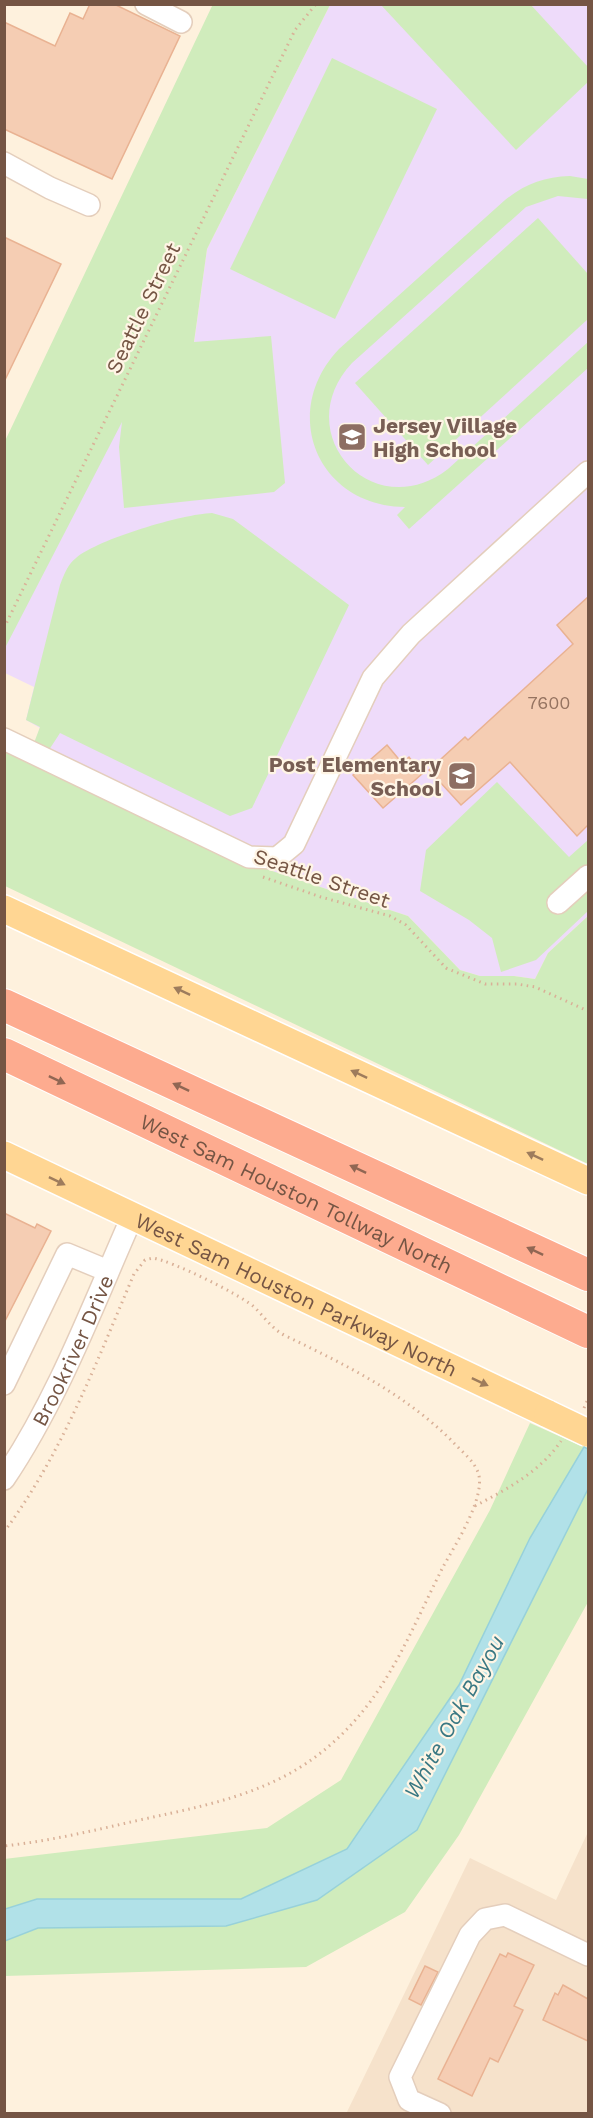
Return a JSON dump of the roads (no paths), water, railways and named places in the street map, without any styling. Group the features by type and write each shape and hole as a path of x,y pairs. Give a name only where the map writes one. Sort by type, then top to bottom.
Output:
{"highway":[{"path":"4,1005 588,1275"},
{"name":"West Sam Houston Tollway North","path":"4,1054 587,1331"}],"main road":[{"path":"4,909 588,1181"},
{"name":"West Sam Houston Parkway North","path":"4,1155 577,1428"}],"street":[{"path":"146,4 181,22"},
{"path":"4,163 50,188 89,205"},
{"path":"4,739 249,857 277,858 294,844 373,678 411,634 588,472"},
{"path":"558,903 588,876"},
{"name":"Brookriver Drive","path":"4,1479 27,1444 51,1397 132,1217"},
{"path":"4,1384 67,1254 108,1271"},
{"path":"440,2114 409,2100 400,2077 470,1935 485,1919 505,1915 588,1955"}],"water":[{"name":"White Oak Bayou","path":"584,1447 588,1449 588,1489 417,1830 317,1900 226,1926 38,1928 5,1941 5,1909 37,1899 241,1899 347,1849 459,1685 530,1538"}],"place":[{"name":"Jersey Village High School","path":"352,437"},
{"name":"Post Elementary School","path":"462,776"}]}
